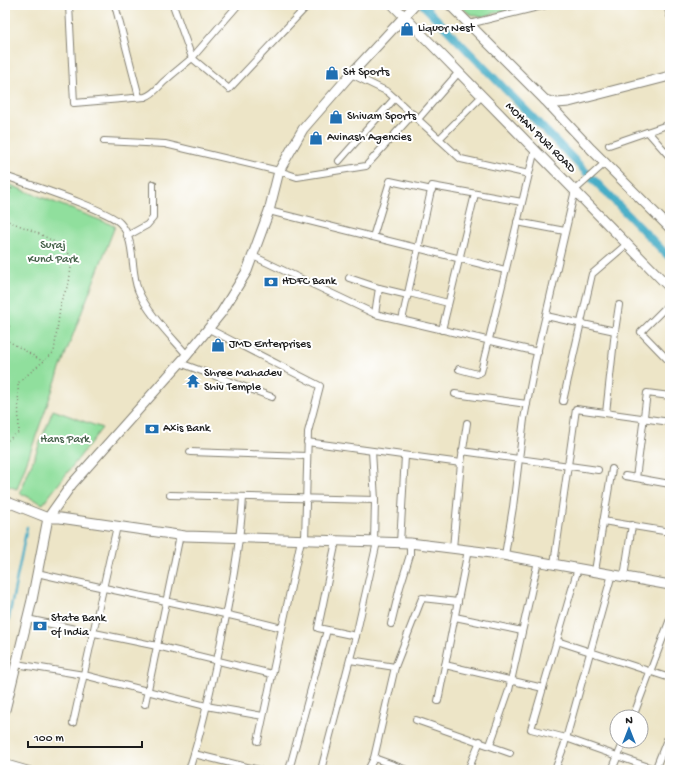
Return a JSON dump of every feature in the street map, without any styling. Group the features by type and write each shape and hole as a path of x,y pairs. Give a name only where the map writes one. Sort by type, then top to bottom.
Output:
{"street":[{"path":"69,5 74,102 145,97 151,95 162,86 165,80 192,58 238,5"},
{"path":"116,5 140,97"},
{"path":"173,5 192,58 229,89 306,6"},
{"name":"MOHAN PURI ROAD","path":"393,5 403,17 459,72 670,288"},
{"path":"450,5 670,228"},
{"path":"469,24 546,5"},
{"path":"667,5 670,16"},
{"path":"5,710 27,619 48,518 72,484 187,355 221,313 247,271 269,211 279,171 303,130 351,74 413,7"},
{"path":"418,119 459,72"},
{"path":"351,74 388,92 461,159 529,174"},
{"path":"545,100 557,103 569,102 670,76"},
{"path":"439,139 482,96"},
{"path":"339,161 394,98"},
{"path":"104,141 165,144 279,171 297,177 366,166 412,114"},
{"path":"610,145 670,124"},
{"path":"648,132 669,155"},
{"path":"459,369 477,374 481,372 487,340 535,150"},
{"path":"505,555 527,404 575,190 606,162"},
{"path":"5,176 98,211 119,223 128,236 138,289 146,306 187,355"},
{"path":"373,237 390,181 432,190"},
{"path":"128,236 147,225 154,218 153,184"},
{"path":"402,320 432,186 522,202"},
{"path":"442,330 458,258 475,194"},
{"path":"269,211 505,270"},
{"path":"517,222 565,231"},
{"path":"563,401 592,274 628,244"},
{"path":"253,256 375,314 538,352"},
{"path":"349,278 379,288 448,303"},
{"path":"375,314 379,288"},
{"path":"670,303 641,332 670,362"},
{"path":"606,413 619,305"},
{"path":"546,316 616,331"},
{"path":"209,328 320,386 308,432 303,540 282,628 258,741"},
{"path":"180,363 272,397"},
{"path":"636,478 647,393 670,396"},
{"path":"455,394 527,404"},
{"path":"554,564 576,409 670,422"},
{"path":"453,548 462,451 467,423"},
{"path":"307,442 461,463"},
{"path":"321,770 356,636 376,542 372,451"},
{"path":"462,451 598,470"},
{"path":"190,452 307,456"},
{"path":"391,624 410,555 405,543 405,456"},
{"path":"595,571 612,469"},
{"path":"625,476 670,484"},
{"path":"170,495 375,500"},
{"path":"188,770 194,754 217,662 227,614 240,538 243,497"},
{"path":"5,501 48,518 60,518 180,535 405,543 505,555 670,584"},
{"path":"603,521 670,532"},
{"path":"624,577 632,525"},
{"path":"73,723 117,526"},
{"path":"145,704 180,535"},
{"path":"336,541 318,628 356,636"},
{"path":"438,701 468,550"},
{"path":"490,745 511,681 538,561"},
{"path":"578,568 531,729 566,738 656,770 670,732"},
{"path":"37,572 103,589 227,614 282,628"},
{"path":"555,770 566,738 612,574"},
{"path":"368,770 374,758 395,667 422,598 458,602"},
{"path":"455,617 522,632"},
{"path":"27,619 93,634 158,646 217,662 272,674"},
{"path":"636,709 670,619"},
{"path":"289,770 327,630"},
{"path":"557,641 670,678"},
{"path":"350,660 395,667"},
{"path":"16,664 84,675 148,690 206,706 263,716"},
{"path":"445,665 544,688"},
{"path":"416,720 480,741 510,753"},
{"path":"468,770 480,741"},
{"path":"612,770 620,749"},
{"path":"194,754 259,770"},
{"path":"374,758 407,770"},
{"path":"5,763 29,770"}],"path":[{"path":"5,204 13,186"},
{"path":"5,220 41,234 68,252 72,259 69,283 61,301 55,348 44,362 18,384 19,432 5,442"},
{"path":"5,319 10,327 5,338 44,362"}],"green space":[{"path":"460,5 527,5 480,17 468,13"},
{"name":"Suraj Kund Park","path":"5,183 115,226 64,358 17,489 5,485"},
{"name":"Hans Park","path":"53,410 102,428 43,504 20,493"}],"waterway":[{"path":"423,5 670,258"},
{"path":"5,637 27,527"}],"place":[{"name":"Liquor Nest","path":"407,29"},
{"name":"SH Sports","path":"332,73"},
{"name":"Shivam Sports","path":"336,117"},
{"name":"Avinash Agencies","path":"316,138"},
{"name":"HDFC Bank","path":"271,282"},
{"name":"JMD Enterprises","path":"218,345"},
{"name":"Shree Mahadev Shiv Temple","path":"193,381"},
{"name":"Axis Bank","path":"152,429"},
{"name":"State Bank of India","path":"40,626"}]}
